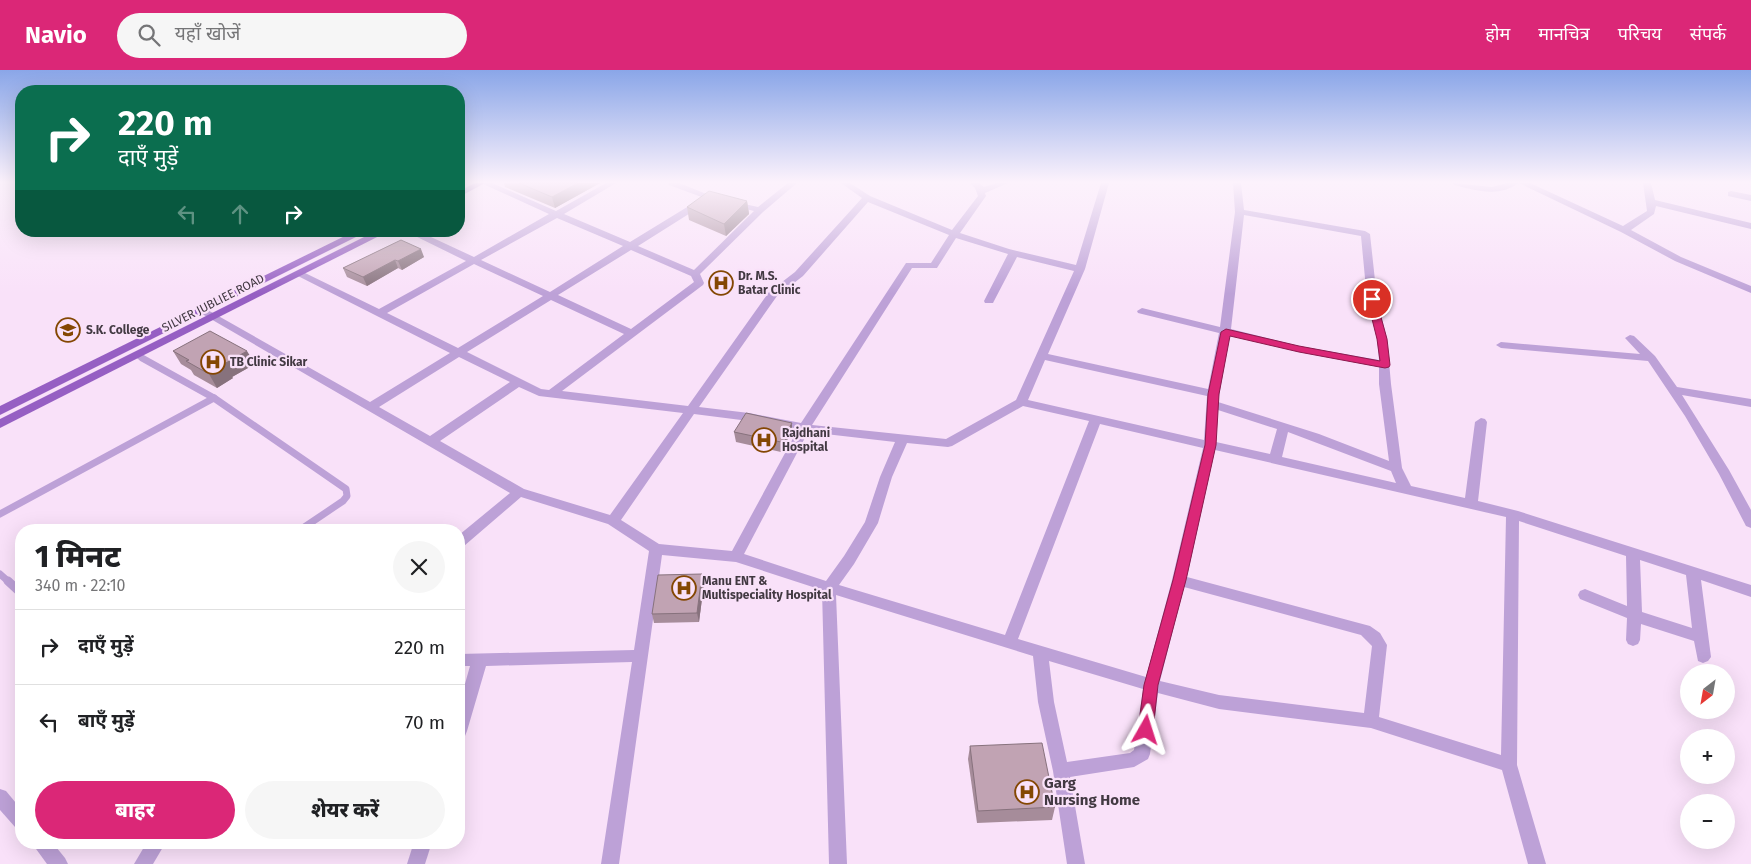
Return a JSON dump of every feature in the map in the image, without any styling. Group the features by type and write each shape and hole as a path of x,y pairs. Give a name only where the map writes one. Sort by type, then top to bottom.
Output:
{"main road":[{"path":"0,411 208,314 352,237"},
{"name":"SILVER JUBLIEE ROAD","path":"0,424 137,355 208,314 299,274 372,237"}],"street":[{"path":"380,313 546,220"},
{"path":"552,393 699,283 695,274 571,220"},
{"path":"371,407 631,246 680,220"},
{"path":"695,274 750,220"},
{"path":"613,521 773,294 800,274 848,220"},
{"path":"920,220 954,234 1014,253 1080,269"},
{"path":"736,557 804,428 909,265 934,266 965,220"},
{"path":"299,274 539,392 749,417 804,428 948,443 1020,402 1080,269 1094,220"},
{"path":"1061,771 1134,760 1142,754 1151,685 1179,580 1210,445 1213,399 1226,332 1239,220"},
{"path":"1286,220 1365,234 1372,299 1382,339 1385,384 1396,468 1406,490"},
{"path":"1603,220 1678,259 1751,290"},
{"path":"1624,230 1639,220"},
{"path":"1726,220 1751,226"},
{"path":"423,237 632,333"},
{"path":"989,301 1014,253"},
{"path":"1142,311 1299,349 1385,365"},
{"path":"208,314 519,492 613,521 656,549 736,557 909,613 1151,685 1220,702 1371,721 1509,765"},
{"path":"1630,338 1651,358 1673,390 1725,473 1751,523"},
{"path":"1501,346 1651,358"},
{"path":"1041,356 1213,399 1283,427 1396,468"},
{"path":"430,442 519,382"},
{"path":"1673,390 1751,403"},
{"path":"1020,402 1513,514 1751,591"},
{"path":"1010,642 1096,419"},
{"path":"1471,504 1481,422"},
{"path":"1275,460 1283,427"},
{"path":"838,864 829,587 849,560 871,523 886,477 903,438"},
{"path":"465,537 519,492"},
{"path":"1513,514 1509,765 1537,864"},
{"path":"610,864 656,549"},
{"path":"1633,552 1633,640"},
{"path":"1693,572 1703,657"},
{"path":"1179,580 1365,630 1376,637 1380,645 1371,721"},
{"path":"1585,595 1657,624 1701,638"},
{"path":"1040,651 1046,702 1061,771 1076,864"},
{"path":"465,660 640,656"},
{"path":"465,710 480,659"},
{"path":"0,797 15,814"},
{"path":"46,849 59,864"},
{"path":"143,864 153,849"},
{"path":"416,864 421,849"}],"lane":[{"path":"137,355 214,398 346,488 348,496 343,501 309,524"},
{"path":"0,514 214,398"},
{"path":"0,574 15,588"}],"building":[{"path":"715,220 728,220 724,224"},
{"path":"401,240 421,249 363,277 343,268"},
{"path":"210,331 247,351 209,374 173,351"},
{"path":"746,413 792,423 781,442 734,432"},
{"path":"702,574 697,613 652,614 658,575"},
{"path":"1042,743 1055,807 978,811 970,746"}],"place":[{"name":"Dr. M.S. Batar Clinic","path":"721,283"},
{"name":"S.K. College","path":"68,330"},
{"name":"TB Clinic Sikar","path":"213,362"},
{"name":"Rajdhani Hospital","path":"764,440"},
{"name":"Manu ENT & Multispeciality Hospital","path":"684,588"},
{"name":"Garg Nursing Home","path":"1027,792"}],"route":[{"path":"1146,730 1151,685 1179,580 1210,445 1214,394 1226,332 1299,349 1385,365 1382,339 1372,299"}]}
